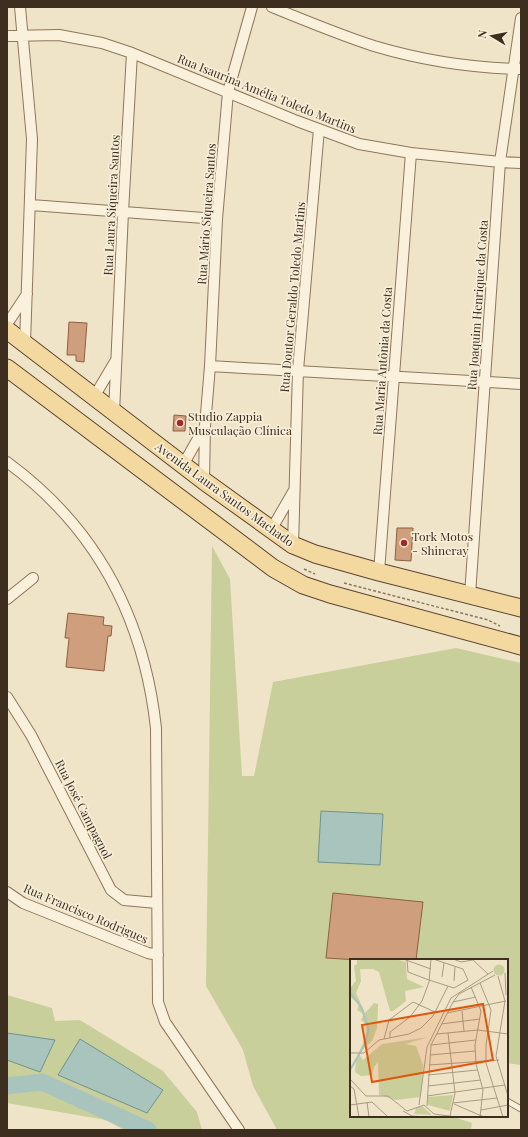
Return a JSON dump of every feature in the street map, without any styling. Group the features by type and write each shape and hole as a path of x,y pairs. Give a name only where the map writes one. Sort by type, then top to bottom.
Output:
{"main road":[{"name":"Avenida Laura Santos Machado","path":"7,330 204,481 293,545 315,554 379,572 521,608"},
{"path":"7,368 274,568 303,585 330,594 521,646"}],"street":[{"path":"20,7 32,139 31,205 25,343"},
{"name":"Rua Mário Siqueira Santos","path":"204,481 205,426 210,366 217,219 228,92 252,7"},
{"path":"272,7 375,46 421,57 471,65 517,69"},
{"name":"Rua Joaquim Henrique da Costa","path":"470,595 500,162 517,69 521,18"},
{"name":"Rua Isaurina Amélia Toledo Martins","path":"7,36 59,35 102,43 132,53 359,144 411,153 521,163"},
{"name":"Rua Laura Siqueira Santos","path":"114,413 122,212 132,53"},
{"name":"Rua Doutor Geraldo Toledo Martins","path":"293,545 298,370 319,129"},
{"name":"Rua Maria Antônia da Costa","path":"379,572 411,153"},
{"path":"31,205 217,219"},
{"path":"7,324 27,294"},
{"name":"Rua Laura Siqueira Santos","path":"94,397 117,359"},
{"path":"210,366 521,384"},
{"name":"Rua Mário Siqueira Santos","path":"183,465 205,426"},
{"path":"7,462 44,493 89,543 116,588 139,643 150,686 156,728 157,995 159,1008 165,1022 239,1130"},
{"name":"Rua Doutor Geraldo Toledo Martins","path":"271,530 294,490"},
{"path":"7,599 32,578"},
{"name":"Rua José Campagnol","path":"7,697 31,735 111,890 124,900 157,903"},
{"name":"Rua Francisco Rodrigues","path":"7,892 23,903 148,953 158,955"}],"lane":[{"path":"508,1102 521,1108"}],"green space":[{"path":"212,546 230,579 242,776 254,776 273,682 456,648 521,663 521,1065 508,1063 508,959 350,959 350,1117 454,1117 472,1123 471,1130 277,1130 253,1086 243,1050 206,986"},
{"path":"7,995 52,1008 55,1021 80,1020 163,1071 197,1112 202,1130 124,1130 106,1120 7,1103"}],"water":[{"path":"321,811 383,814 380,865 318,862"},
{"path":"7,1033 55,1040 40,1072 7,1060"},
{"path":"80,1039 163,1090 147,1113 58,1075"}],"building":[{"path":"69,322 87,323 84,362 76,361 76,355 67,355"},
{"name":"Studio Zappia Musculação Clínica","path":"174,415 186,416 185,431 173,431"},
{"name":"Tork Motos - Shineray","path":"397,528 413,528 411,561 395,560"},
{"path":"68,613 104,617 103,625 112,626 111,636 108,636 104,671 66,667 69,638 65,638"},
{"path":"333,893 423,902 416,959 326,958"}],"waterway":[{"path":"7,1086 42,1082 148,1130"}],"place":[{"name":"Studio Zappia Musculação Clínica","path":"180,423"},
{"name":"Tork Motos - Shineray","path":"404,543"}]}
